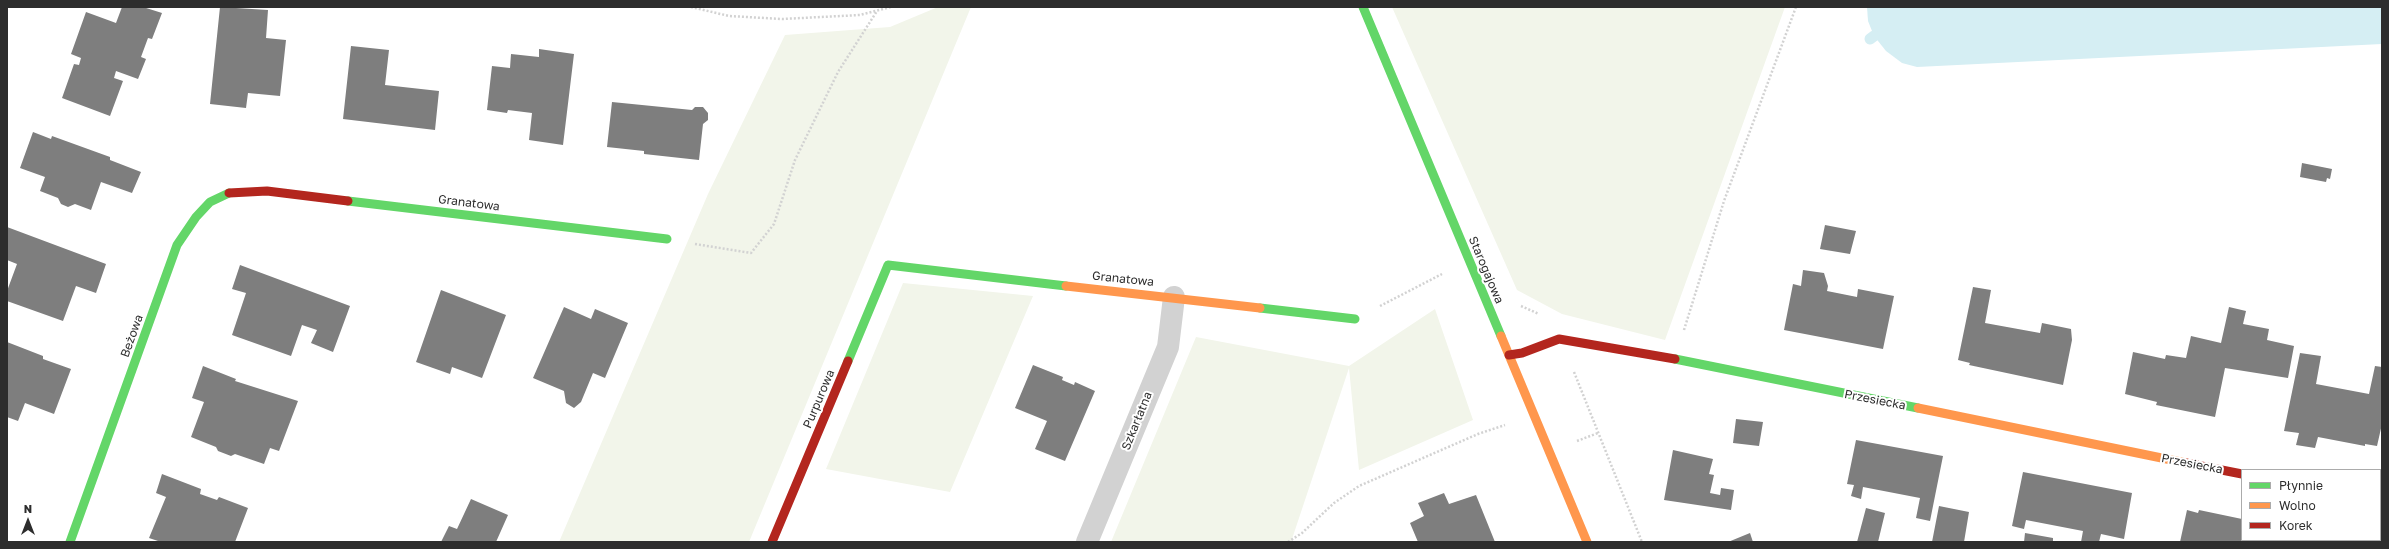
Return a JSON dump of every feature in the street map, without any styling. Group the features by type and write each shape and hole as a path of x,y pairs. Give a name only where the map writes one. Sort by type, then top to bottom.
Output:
{"street":[{"name":"Starogajowa","path":"1363,7 1587,542"},
{"name":"Granatowa","path":"267,190 667,239"},
{"name":"Beżowa","path":"70,542 177,245 196,216 210,202 230,192 267,190"},
{"name":"Granatowa","path":"888,265 1355,319"},
{"name":"Purpurowa","path":"772,542 888,265"},
{"name":"Szkarłatna","path":"1087,542 1168,347 1174,297"},
{"name":"Przesiecka","path":"1559,339 1675,359 2241,474"},
{"path":"1509,355 1522,353 1559,339"}],"path":[{"path":"691,7 729,16 782,19 860,15 891,7"},
{"path":"1675,359 1724,201 1796,7"},
{"path":"667,239 751,252 774,224 799,154 838,72 877,10"},
{"path":"1355,319 1448,271 1470,263"},
{"path":"1520,306 1546,318 1559,339 1642,542"},
{"path":"1288,542 1302,534 1334,503 1359,486 1478,434 1534,415"},
{"path":"1570,443 1598,433"}],"shaded area":[{"path":"938,7 971,7 749,542 559,542 708,194 785,35 890,27"},
{"path":"1392,7 1785,7 1665,340 1562,314 1517,290"},
{"path":"903,283 1033,296 950,492 826,469"},
{"path":"1435,309 1473,420 1359,470 1349,368 1291,542 1111,542 1196,337 1349,366"}],"water":[{"path":"1867,7 2382,7 2382,44 1917,67 1902,63 1886,51 1874,36 1868,21"}],"building":[{"path":"122,7 143,7 162,13 152,39 148,38 141,57 146,59 138,79 116,71 114,78 123,81 110,116 62,98 74,64 79,65 81,58 71,54 86,12 116,23"},
{"path":"220,7 268,10 266,38 286,40 280,96 248,93 246,108 210,104"},
{"path":"351,46 389,50 385,85 439,91 435,130 343,119"},
{"path":"539,49 574,54 563,145 529,140 532,113 508,110 507,113 487,110 492,66 510,68 511,54 539,57"},
{"path":"612,102 692,110 695,107 703,107 708,113 708,120 703,124 699,160 644,154 644,151 607,147"},
{"path":"33,132 51,139 52,136 110,157 110,160 141,172 132,193 101,182 91,210 75,204 68,207 61,204 58,198 40,191 45,177 20,168"},
{"path":"2302,163 2332,169 2330,179 2327,178 2326,182 2300,177"},
{"path":"1825,225 1856,231 1850,254 1820,249"},
{"path":"7,227 106,264 96,293 76,286 63,321 7,301 7,291 17,264 7,260"},
{"path":"240,265 350,306 333,352 311,343 317,330 302,325 291,356 232,335 246,293 232,289"},
{"path":"1803,270 1824,273 1828,286 1827,291 1857,297 1858,289 1894,296 1883,349 1784,330 1793,284 1801,286"},
{"path":"1973,287 1991,290 1985,323 2040,333 2042,323 2071,329 2072,340 2063,385 1969,365 1970,363 1958,360"},
{"path":"441,290 506,315 482,378 452,367 450,374 416,362"},
{"path":"564,307 591,319 595,309 628,323 605,378 593,373 581,402 574,408 566,403 564,391 533,378"},
{"path":"2229,307 2246,311 2243,324 2269,329 2267,340 2294,346 2288,378 2225,368 2215,417 2156,405 2157,402 2125,394 2133,352 2165,359 2166,355 2186,358 2191,336 2221,343"},
{"path":"7,342 43,356 43,359 71,369 54,414 25,403 18,421 7,417"},
{"path":"2300,353 2321,356 2316,384 2369,394 2375,366 2382,367 2382,424 2377,446 2365,444 2365,446 2318,437 2315,448 2296,445 2299,433 2284,431"},
{"path":"1033,365 1063,377 1062,380 1074,385 1075,382 1095,391 1065,461 1035,449 1047,421 1015,408"},
{"path":"203,366 236,379 235,381 298,401 279,451 270,448 264,464 235,454 231,456 218,451 216,447 191,437 204,402 192,398"},
{"path":"1736,419 1763,422 1759,446 1733,443"},
{"path":"1856,440 1943,456 1930,521 1916,518 1920,498 1863,487 1861,499 1851,496 1854,485 1847,484"},
{"path":"1673,450 1713,459 1709,474 1714,475 1710,493 1720,495 1721,488 1734,490 1731,510 1664,500"},
{"path":"2023,472 2132,493 2124,539 2101,534 2099,542 2081,542 2083,531 2026,520 2024,529 2012,526"},
{"path":"162,474 201,489 200,494 217,500 219,497 248,508 235,542 161,542 149,538 166,497 156,493"},
{"path":"1444,493 1449,504 1476,495 1495,542 1418,542 1410,523 1424,516 1418,503"},
{"path":"471,499 508,515 496,542 441,542 449,526 457,529"},
{"path":"1939,506 1969,512 1964,542 1932,542"},
{"path":"1866,508 1885,513 1878,542 1857,542"},
{"path":"2187,510 2198,513 2199,510 2241,519 2241,541 2288,541 2288,542 2180,542"},
{"path":"1750,533 1753,542 1728,542"},
{"path":"2025,533 2053,538 2053,542 2024,542"}],"waterway":[{"path":"1870,39 1874,36"}],"traffic: fast":[{"path":"1363,7 1501,336"},
{"path":"70,542 177,245 196,217 210,202 229,193"},
{"path":"348,201 667,239"},
{"path":"848,361 888,265 1066,286"},
{"path":"1260,308 1355,319"},
{"path":"1675,359 1918,408"}],"traffic: slow":[{"path":"1066,286 1260,308"},
{"path":"1501,336 1587,542"},
{"path":"1918,408 2186,463"}],"traffic: jam":[{"path":"229,193 267,191 348,201"},
{"path":"1509,355 1522,353 1559,339 1675,359"},
{"path":"772,542 848,361"},
{"path":"2186,463 2241,474"}]}
